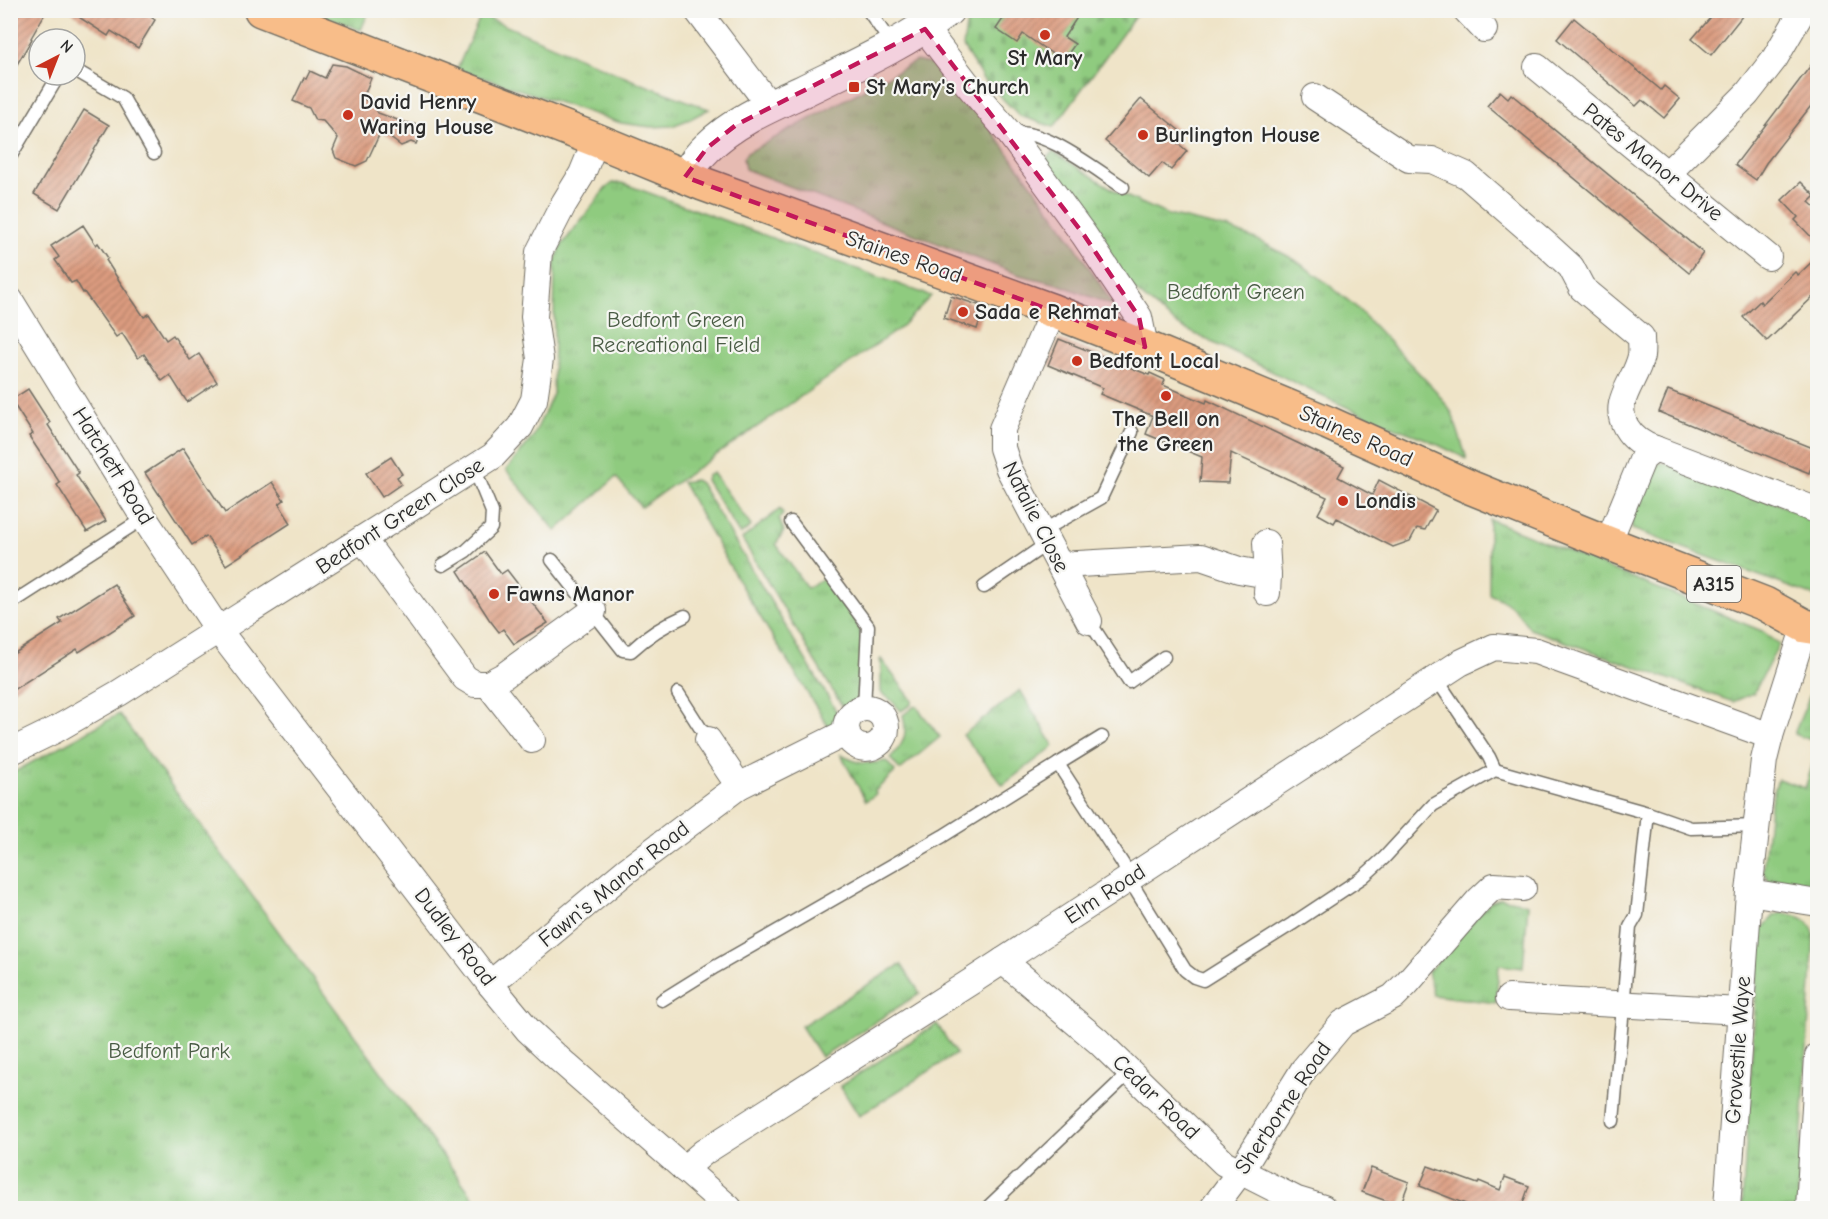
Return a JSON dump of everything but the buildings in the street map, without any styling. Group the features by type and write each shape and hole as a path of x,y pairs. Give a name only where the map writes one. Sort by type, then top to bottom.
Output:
{"main road":[{"name":"Staines Road","path":"261,10 596,140 685,177 1053,311 1145,347 1328,423 1472,488 1765,604 1811,627"}],"street":[{"path":"698,10 770,106"},
{"path":"1466,10 1484,29"},
{"path":"1667,174 1747,94 1775,58 1803,10"},
{"path":"685,177 706,148 736,124 893,47 937,20 977,95 1010,134 1139,317 1145,347"},
{"name":"Pates Manor Drive","path":"1537,67 1768,257"},
{"path":"1315,97 1409,159 1432,160 1466,175 1571,267 1582,288 1641,337 1642,355 1622,401 1620,417 1629,433 1641,444 1818,511"},
{"name":"Bedfont Green Close","path":"10,752 55,730 119,693 493,456 520,427 534,400 540,359 534,317 539,252 582,174 596,140"},
{"name":"Hatchett Road","path":"10,300 144,518 219,631"},
{"name":"Natalie Close","path":"1053,311 1002,429 1002,448 1009,469 1089,621"},
{"path":"1608,543 1643,458 1655,449"},
{"path":"364,538 465,678 476,684 488,684 505,675 593,611"},
{"path":"1050,546 1201,558 1239,570 1268,584 1266,543"},
{"name":"Grovestile Waye","path":"1727,1209 1749,892 1764,760 1770,736 1811,627"},
{"name":"Dudley Road","path":"219,631 490,984 536,1037 729,1209"},
{"name":"Elm Road","path":"684,1169 704,1152 1003,961 1436,678 1494,646 1536,651 1770,736"},
{"path":"488,684 532,740"},
{"path":"864,708 876,711 885,721 885,734 872,747 859,746 849,738 847,732 848,719 864,708"},
{"name":"Fawn's Manor Road","path":"490,984 626,871 739,786 847,732"},
{"path":"708,740 739,786"},
{"name":"Sherborne Road","path":"1213,1209 1240,1172 1304,1069 1343,1023 1392,997 1494,886 1523,888"},
{"path":"1749,892 1818,903"},
{"name":"Cedar Road","path":"1003,961 1098,1041 1224,1163 1298,1200 1323,1209"},
{"path":"1509,998 1740,1011"},
{"path":"1809,1209 1818,1056"}],"lane":[{"path":"868,10 893,47"},
{"path":"87,77 123,99 154,153"},
{"path":"10,157 52,87"},
{"path":"1010,134 1017,132 1053,142 1123,187"},
{"path":"984,587 1050,546 1101,498 1132,432"},
{"path":"443,565 466,550 491,528 492,512 474,468"},
{"path":"10,604 144,518"},
{"path":"791,522 868,626 864,708"},
{"path":"552,560 624,650 631,651 665,624 685,616"},
{"path":"1089,621 1129,682 1164,657"},
{"path":"1436,678 1489,757 1495,770"},
{"path":"678,693 708,740"},
{"path":"662,1000 943,836 1102,737"},
{"path":"1058,765 1123,864 1129,879 1185,970 1203,980 1363,877 1384,858 1433,805 1495,770 1648,813 1691,828 1757,826"},
{"path":"1613,1121 1630,927 1637,915 1648,813"},
{"path":"987,1209 1130,1072"}],"highlighted area":[{"path":"925,29 1084,235 1139,317 1145,347 1053,311 685,177 707,148 736,125"}],"green space":[{"path":"310,11 369,11 361,30"},
{"path":"983,11 1139,11 1054,127 1020,116 983,79 963,47 966,26"},
{"path":"481,15 632,80 709,109 672,126 651,127 621,123 457,69"},
{"name":"Bedfont Green","path":"916,61 934,65 966,108 968,110 974,107 1061,224 1114,306 1058,284 1020,275 745,169 743,158 747,153"},
{"name":"Bedfont Green","path":"1053,152 1119,193 1168,215 1229,229 1258,240 1295,260 1319,277 1355,306 1437,392 1452,413 1467,459 1426,439 1324,397 1179,326 1121,279 1043,161"},
{"name":"Bedfont Green Recreational Field","path":"613,183 622,183 931,296 900,328 641,507 616,477 556,531 506,470 533,437 553,394 555,261 562,245 605,189"},
{"path":"1656,463 1682,465 1817,520 1817,597 1632,529 1631,517 1648,470"},
{"path":"713,473 751,526 740,535 706,480 707,476"},
{"path":"695,480 700,483 838,714 831,731 743,589 682,482"},
{"path":"780,509 783,514 779,519 784,531 776,544 807,588 826,577 850,607 859,628 866,694 843,708 742,539"},
{"path":"1489,519 1762,631 1779,644 1754,693 1733,702 1530,629 1512,607 1489,594"},
{"path":"881,659 912,700 912,704 901,711 881,693"},
{"path":"1817,678 1818,742 1794,734"},
{"path":"1020,690 1054,746 1003,785 963,735"},
{"path":"915,706 940,737 900,770 890,758 904,739 903,715"},
{"name":"Bedfont Park","path":"119,714 481,1208 11,1208 11,774"},
{"path":"1817,751 1817,880 1813,880 1809,894 1775,888 1763,872 1770,805 1778,779 1805,788"},
{"path":"841,755 863,763 886,761 895,771 875,791 876,794 866,801"},
{"path":"1501,898 1528,904 1523,968 1499,965 1496,1003 1433,995 1428,972 1490,902"},
{"path":"1782,913 1797,916 1806,921 1810,924 1814,934 1797,1208 1742,1208 1760,931 1774,916"},
{"path":"901,964 920,993 821,1057 801,1026"},
{"path":"937,1024 956,1054 859,1116 840,1086"}],"place":[{"name":"St Mary","path":"1045,35"},
{"name":"St Mary's Church","path":"854,87"},
{"name":"David Henry Waring House","path":"348,115"},
{"name":"Burlington House","path":"1143,135"},
{"name":"Sada e Rehmat","path":"963,312"},
{"name":"Bedfont Local","path":"1077,361"},
{"name":"The Bell on the Green","path":"1166,396"},
{"name":"Londis","path":"1343,501"},
{"name":"Fawns Manor","path":"494,594"}]}
